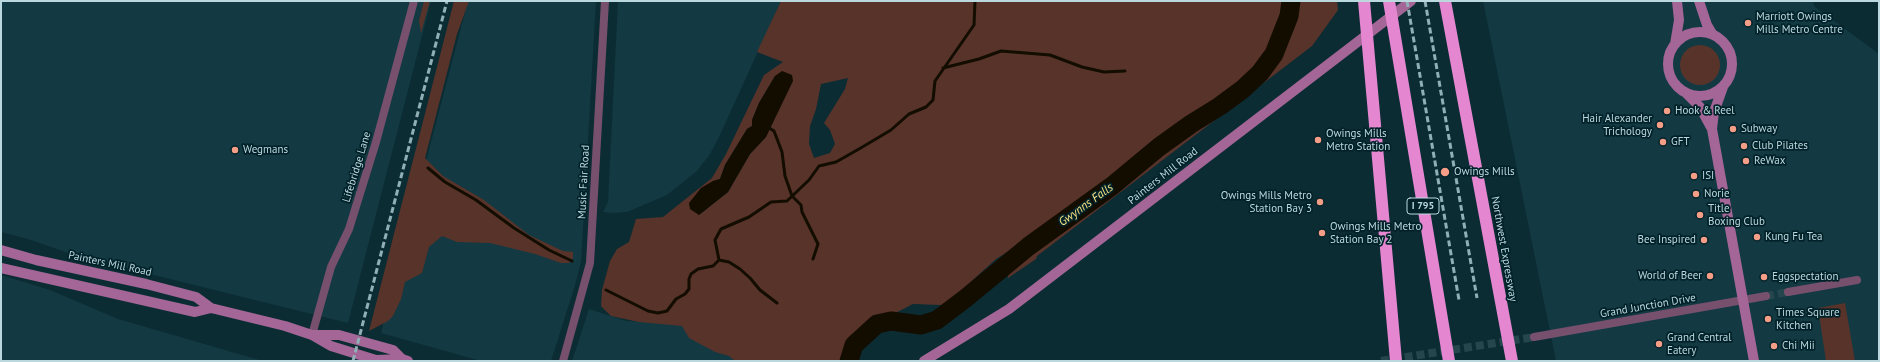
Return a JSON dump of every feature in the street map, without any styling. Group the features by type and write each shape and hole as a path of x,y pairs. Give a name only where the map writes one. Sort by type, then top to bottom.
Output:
{"highway":[{"path":"1364,1 1396,361"},
{"name":"I 795","path":"1389,1 1449,361"},
{"name":"Northwest Expressway","path":"1446,7 1512,361"}],"main road":[{"name":"Painters Mill Road","path":"924,361 971,334 1015,304 1411,1"},
{"path":"1677,1 1679,20 1675,44 1669,56 1668,67 1671,78 1677,87 1686,93 1700,107 1712,128"},
{"path":"1699,1 1707,25 1713,35"},
{"path":"1675,44 1683,37 1692,33 1703,32 1713,35 1725,43 1730,52 1732,63 1731,73 1723,87 1714,112 1712,128 1754,361"},
{"path":"1686,93 1697,97 1708,96 1723,87"},
{"name":"Painters Mill Road","path":"1,250 43,262 132,280 196,297 211,308 285,326 312,335 331,346 376,360 405,360"},
{"name":"Painters Mill Road","path":"1,268 195,312 211,308"},
{"name":"Painters Mill Road","path":"312,335 340,335 393,350 405,360"}],"street":[{"name":"Lifebridge Lane","path":"312,335 330,271 349,229 376,142 414,1"},
{"name":"Music Fair Road","path":"563,361 590,263 605,1"},
{"path":"1788,292 1857,280"},
{"name":"Grand Junction Drive","path":"1534,337 1766,296"}],"shaded area":[{"path":"1,1 431,1 348,323 77,256 28,239 1,232"},
{"path":"424,1 430,1 421,33 419,21"},
{"path":"454,1 469,1 457,34 425,158 443,176 484,200 529,235 563,251 573,252 573,258 569,263 561,263 535,254 490,243 457,242 442,236 429,247 422,273 405,282 401,299 393,316 388,321 369,331"},
{"path":"468,1 596,1 581,262 551,361 481,361 381,333"},
{"path":"618,1 781,1 719,137 710,154 697,171 667,195 627,212 612,213 603,212 608,202"},
{"path":"781,1 1337,1 1338,10 1312,46 1037,256 1036,259 1008,278 1009,251 996,259 953,298 941,305 913,304 862,330 852,339 846,361 735,361 729,356 715,352 689,338 682,326 639,322 611,316 601,306 602,290 610,261 617,249 629,242 636,219 663,217 712,178 726,154 764,75 783,62 757,52","holes":["775,76 778,110 766,137 750,154 728,192 699,215 713,181 720,179 725,165 747,129 752,126 752,120 759,103","848,78 845,89 824,123 830,130 835,144 830,153 814,158 809,144 810,126 816,109 821,84"]},
{"path":"1285,1 1299,1 1284,49 1279,53 1274,54 1272,44 1279,29"},
{"path":"1483,1 1813,1 1814,6 1879,54 1879,361 1556,361"},
{"path":"1696,45 1704,45 1711,48 1717,54 1720,65 1717,76 1711,82 1704,85 1696,85 1689,82 1683,76 1680,69 1680,61 1683,54 1689,48"},
{"path":"782,71 792,75 793,81 766,137 750,154 728,192 699,215 690,209 689,203 701,188 720,179 725,165 747,129 752,126 752,120 759,103 775,76"},
{"path":"1,275 50,290 118,319 263,361 1,361"},
{"path":"1845,303 1855,361 1826,361 1818,308"},
{"path":"589,309 626,321 778,329 783,361 572,361"}],"waterway":[{"path":"606,290 648,311 658,313 667,311 676,299 685,294 689,289 689,279 691,274 698,269 713,266 719,260 715,240 721,229 749,217 771,202 787,201 809,180 819,166 836,162 859,149 891,130 909,114 926,107 933,100 935,81 974,25 975,1"},
{"name":"Gwynns Falls","path":"849,361 854,345 877,324 891,321 921,325 937,320 1029,246 1112,186 1159,147 1243,89 1260,73 1274,54 1289,16 1291,1"},
{"path":"943,68 979,59 1001,51 1050,55 1082,67 1104,72 1125,71"},
{"path":"766,126 774,131 782,152 785,176 792,196 801,205 802,212 818,244 813,259"},
{"path":"428,168 445,182 476,200 514,228 549,250 572,261"},
{"path":"719,260 729,262 740,269 760,290 777,303"}],"tunnel":[{"path":"1766,296 1788,292"},
{"path":"1381,361 1534,337"}],"railway":[{"path":"353,361 447,1"},
{"path":"1407,1 1459,300"},
{"path":"1425,1 1477,298"}],"place":[{"name":"Marriott Owings Mills Metro Centre","path":"1748,23"},
{"name":"Hook & Reel","path":"1667,111"},
{"name":"Hair Alexander Trichology","path":"1660,125"},
{"name":"Subway","path":"1733,129"},
{"name":"Owings Mills Metro Station","path":"1318,140"},
{"name":"GFT","path":"1663,142"},
{"name":"Club Pilates","path":"1744,146"},
{"name":"Wegmans","path":"235,150"},
{"name":"ReWax","path":"1746,161"},
{"name":"Owings Mills","path":"1445,172"},
{"name":"ISI","path":"1694,176"},
{"name":"Norie","path":"1696,194"},
{"name":"Owings Mills Metro Station Bay 3","path":"1320,202"},
{"name":"Title Boxing Club","path":"1700,215"},
{"name":"Owings Mills Metro Station Bay 2","path":"1322,233"},
{"name":"Kung Fu Tea","path":"1757,237"},
{"name":"Bee Inspired","path":"1704,240"},
{"name":"World of Beer","path":"1710,276"},
{"name":"Eggspectation","path":"1764,277"},
{"name":"Times Square Kitchen","path":"1768,319"},
{"name":"Grand Central Eatery","path":"1659,344"},
{"name":"Chi Mii","path":"1774,346"}]}
